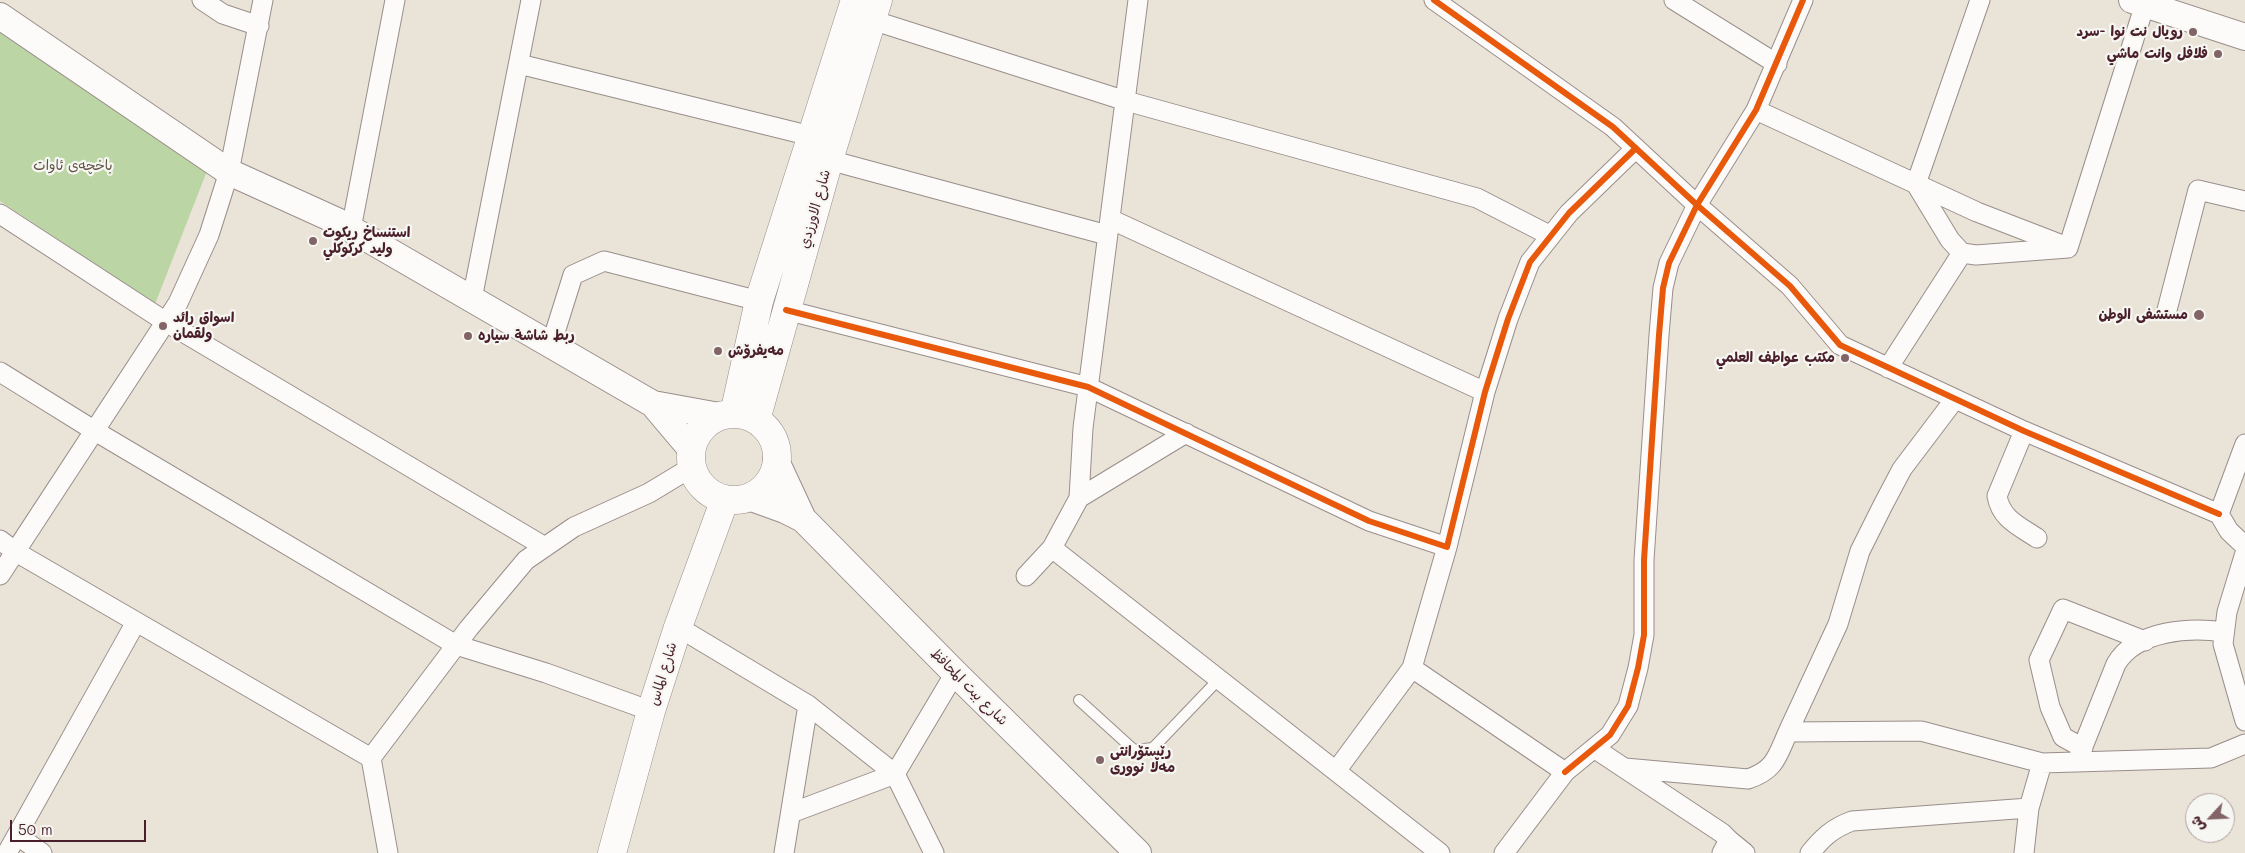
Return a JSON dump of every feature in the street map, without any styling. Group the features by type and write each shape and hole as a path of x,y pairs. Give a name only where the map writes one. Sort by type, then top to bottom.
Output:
{"main road":[{"path":"2138,2 2245,37"},
{"name":"شارع الاورزدي","path":"736,417 759,301 811,136 868,7"},
{"name":"شارع الاورزدي","path":"736,417 786,310 829,160 868,7"},
{"path":"0,16 229,172 351,229 653,404 736,417 765,427 772,437 776,449 774,472 768,483 759,491 737,498 708,491 695,476 692,458 698,433 704,426 736,417"},
{"path":"653,404 692,458"},
{"name":"شارع بيت المحافظ","path":"776,461 803,519 955,673 1138,853"},
{"name":"شارع بيت المحافظ","path":"737,498 776,506 803,519"},
{"name":"شارع الماس","path":"612,853 678,627 737,498"}],"street":[{"path":"202,0 223,14 259,26"},
{"path":"0,575 178,303 209,235 229,172 263,0"},
{"path":"351,229 395,0"},
{"path":"472,299 531,0"},
{"path":"1026,576 1052,548 1079,498 1083,428 1138,0"},
{"path":"1434,0 1613,127 1697,205 1790,286 1840,345 2024,431 2219,514 2229,531 2245,546"},
{"path":"1674,0 1777,64"},
{"path":"1504,853 1565,772 1610,735 1628,706 1644,635 1644,560 1663,288 1669,263 1697,205 1756,110 1803,0"},
{"path":"1916,184 1980,0"},
{"path":"2068,248 2138,2"},
{"path":"868,7 1126,101 1476,198 1551,236"},
{"path":"518,64 811,136"},
{"path":"1756,110 1977,212 2068,248"},
{"path":"1336,771 1412,668 1447,547 1485,392 1508,319 1530,262 1569,212 1636,148"},
{"path":"829,160 1108,227 1485,392"},
{"path":"1916,184 1950,240 1962,253 1985,254 2068,248"},
{"path":"2167,310 2198,190 2214,192 2245,201"},
{"path":"0,214 166,322 546,547"},
{"path":"1888,368 1962,253"},
{"path":"552,345 573,274 604,261 759,301"},
{"path":"786,310 1088,387 1369,521 1447,547"},
{"path":"0,372 95,431 456,645 546,673 652,711"},
{"path":"1625,768 1748,779 1766,772 1773,765 1838,624 1860,551 1902,469 1955,399"},
{"path":"2024,431 1996,496 1999,506 2007,519 2037,538"},
{"path":"1079,498 1186,433"},
{"path":"2219,514 2245,444"},
{"path":"388,853 371,758 456,645 526,560 574,527 649,493 692,458"},
{"path":"0,540 16,552 371,758"},
{"path":"1052,548 1440,853"},
{"path":"2245,553 2227,612 2222,644 2245,721"},
{"path":"2080,755 2063,737 2050,707 2039,660 2063,609 2145,641"},
{"path":"7,853 136,622"},
{"path":"678,627 808,705 895,774 934,853"},
{"path":"2080,755 2116,664 2124,653 2145,641 2187,630 2224,632"},
{"path":"1412,668 1565,772"},
{"path":"791,814 895,774 955,673"},
{"path":"784,853 808,705"},
{"path":"1788,732 1921,731 2042,763 2080,755 2211,758 2245,744"},
{"path":"1594,748 1722,833 1725,847 1745,853"},
{"path":"2024,853 2029,808 2042,763"},
{"path":"1810,853 1826,834 1838,826 1852,821 2029,808"},
{"path":"18,836 42,853"}],"lane":[{"path":"1079,700 1134,750 1143,750 1152,748 1218,679"}],"green space":[{"name":"باخچەی ئاوات","path":"0,33 207,171 155,304 0,201"}],"cycle path":[{"path":"1434,0 1613,127 1697,205 1790,286 1840,345 2024,431 2219,514"},
{"path":"1565,772 1610,735 1628,706 1638,668 1644,635 1644,560 1659,335 1663,288 1669,263 1697,205 1756,110 1803,0"},
{"path":"786,310 1088,387 1369,521 1447,547 1485,392 1508,319 1530,262 1569,213 1636,148"}],"place":[{"name":"رويال نت نوا -سرد","path":"2193,32"},
{"name":"فلافل وانت ماشي","path":"2218,54"},
{"name":"استنساخ ريكوت وليد كركوكلي","path":"313,241"},
{"name":"مستشفى الوطن","path":"2199,315"},
{"name":"اسواق رائد ولقمان","path":"163,326"},
{"name":"ربط شاشة سياره","path":"468,336"},
{"name":"مەیفرۆش","path":"718,351"},
{"name":"مكتب عواطف العلمي","path":"1845,358"},
{"name":"رێستۆرانتی مەڵا نووری","path":"1100,760"}]}
